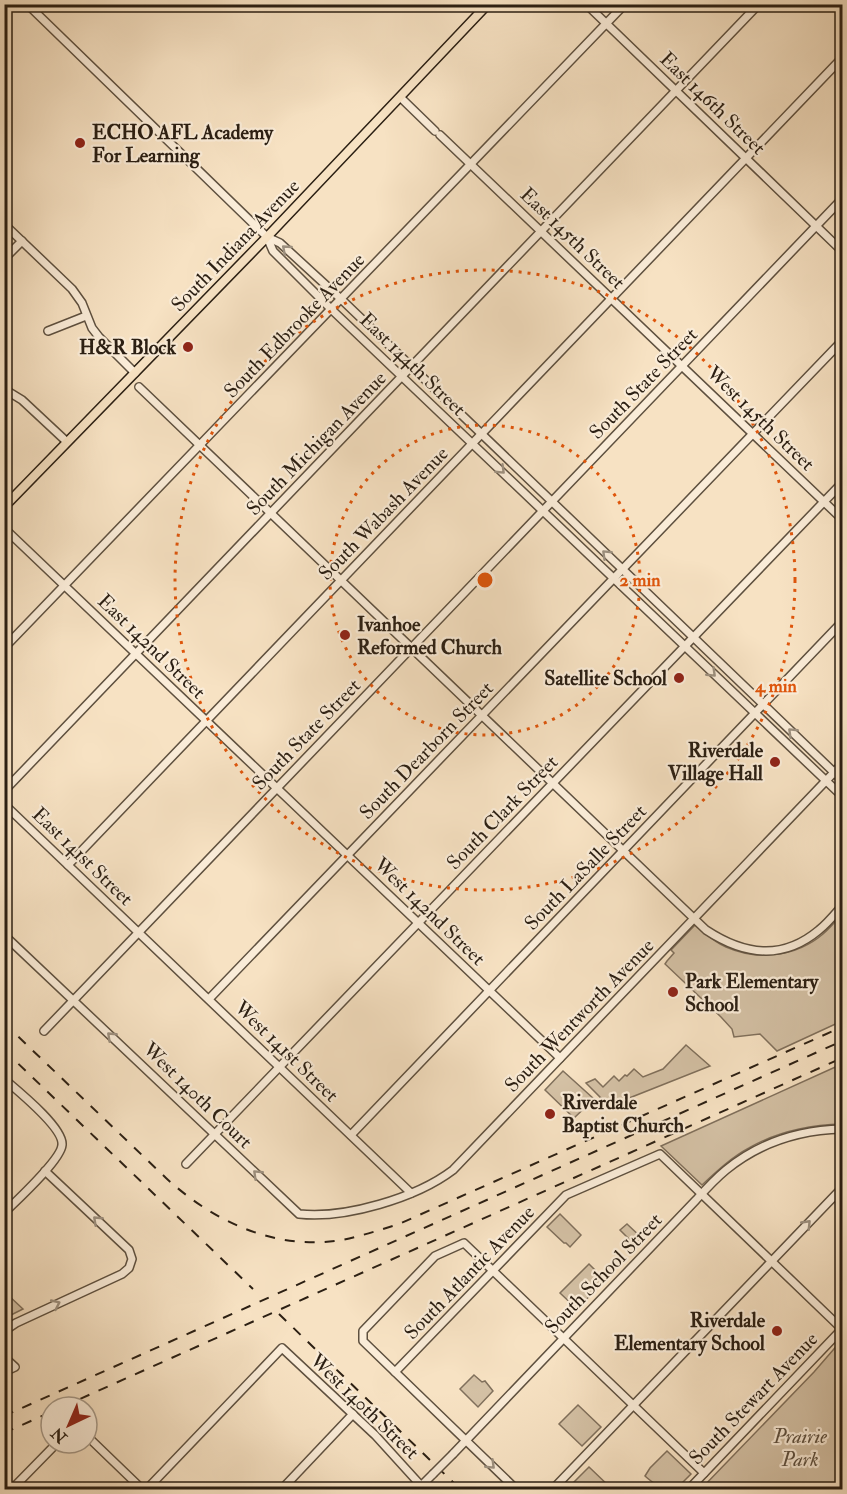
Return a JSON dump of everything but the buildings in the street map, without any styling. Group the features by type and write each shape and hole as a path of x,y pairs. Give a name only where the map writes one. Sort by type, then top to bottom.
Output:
{"main road":[{"name":"South Indiana Avenue","path":"4,507 267,237 488,4"}],"street":[{"name":"East 144th Street","path":"27,4 267,237 280,243 341,299 843,780"},
{"name":"East 146th Street","path":"586,4 843,250"},
{"name":"South Edbrooke Avenue","path":"4,648 625,4"},
{"name":"South Michigan Avenue","path":"4,791 759,4"},
{"name":"South Wabash Avenue","path":"68,865 843,58"},
{"name":"East 145th Street","path":"400,97 682,366"},
{"name":"South State Street","path":"44,1031 843,199"},
{"path":"4,224 72,289 82,303 92,328 135,373"},
{"name":"East 144th Street","path":"267,237 273,251 331,309 843,796"},
{"path":"4,259 22,241"},
{"path":"48,331 86,316"},
{"name":"South Dearborn Street","path":"209,999 843,341"},
{"name":"West 145th Street","path":"682,366 843,519"},
{"path":"139,387 706,930 734,945 762,952 776,951 811,936 843,906"},
{"path":"4,389 22,400 67,442"},
{"name":"South Clark Street","path":"186,1164 843,483"},
{"name":"East 142nd Street","path":"4,528 277,789"},
{"name":"South LaSalle Street","path":"351,1135 843,622"},
{"name":"South Wentworth Avenue","path":"299,1214 324,1215 356,1210 394,1200 453,1170 843,764"},
{"name":"West 142nd Street","path":"277,789 560,1058"},
{"name":"East 141st Street","path":"4,804 139,933"},
{"name":"West 141st Street","path":"139,933 411,1193"},
{"name":"West 140th Court","path":"4,935 299,1214"},
{"path":"4,1079 48,1119 55,1127 62,1142 61,1151 45,1171 4,1213"},
{"name":"South School Street","path":"421,1488 727,1170 748,1155 770,1144 796,1135 828,1129 843,1129"},
{"name":"South Atlantic Avenue","path":"395,1372 566,1195 660,1154 702,1194"},
{"path":"4,1331 16,1323 122,1274 131,1263 132,1256 129,1250 45,1171"},
{"path":"552,1490 843,1188"},
{"path":"702,1194 843,1329"},
{"path":"517,1490 363,1341 363,1332 435,1256 464,1243 704,1473"},
{"name":"South Stewart Avenue","path":"688,1490 843,1329"},
{"name":"West 140th Street","path":"144,1490 282,1348 375,1435 421,1488"},
{"path":"4,1357 15,1367 4,1372"},
{"path":"281,1490 353,1414"},
{"path":"99,1447 144,1490"},
{"path":"11,1490 45,1455"}],"green space":[{"path":"842,914 842,1021 777,1051 760,1034 734,1037 732,1029 721,1017 665,964 674,953 671,950 695,925 726,947 764,955 801,948 826,932"},
{"path":"686,1045 710,1066 609,1106 586,1083 595,1079 603,1087 614,1076 619,1081 634,1069 643,1077 663,1069"},
{"path":"842,1064 842,1124 806,1128 771,1137 737,1156 702,1185 661,1146"},
{"path":"563,1071 594,1099 574,1118 545,1090"},
{"path":"560,1214 581,1235 570,1247 547,1227"},
{"path":"627,1224 644,1240 637,1247 620,1230"},
{"path":"589,1264 605,1280 577,1309 560,1293"},
{"path":"7,1294 23,1309 5,1318 5,1296"},
{"name":"Prairie Park","path":"842,1342 842,1489 701,1489 814,1372"},
{"path":"474,1375 482,1382 485,1381 493,1391 478,1407 460,1389"},
{"path":"578,1405 601,1427 582,1446 559,1424"},
{"path":"667,1451 691,1474 676,1489 662,1489 645,1476"},
{"path":"589,1467 611,1488 570,1490 568,1488"}],"railway":[{"path":"4,1023 166,1178 204,1208 247,1230 270,1237 317,1242 342,1240 399,1224 842,1027"},
{"path":"4,1416 842,1041"},
{"path":"4,1050 253,1289"},
{"path":"89,1395 842,1058"},
{"path":"279,1314 461,1490"},
{"path":"4,1433 39,1417"}],"place":[{"name":"ECHO AFL Academy For Learning","path":"80,143"},
{"name":"H&R Block","path":"188,347"},
{"name":"Ivanhoe Reformed Church","path":"345,635"},
{"name":"Satellite School","path":"679,678"},
{"name":"Riverdale Village Hall","path":"775,762"},
{"name":"Park Elementary School","path":"673,992"},
{"name":"Riverdale Baptist Church","path":"550,1114"},
{"name":"Riverdale Elementary School","path":"777,1331"}]}
